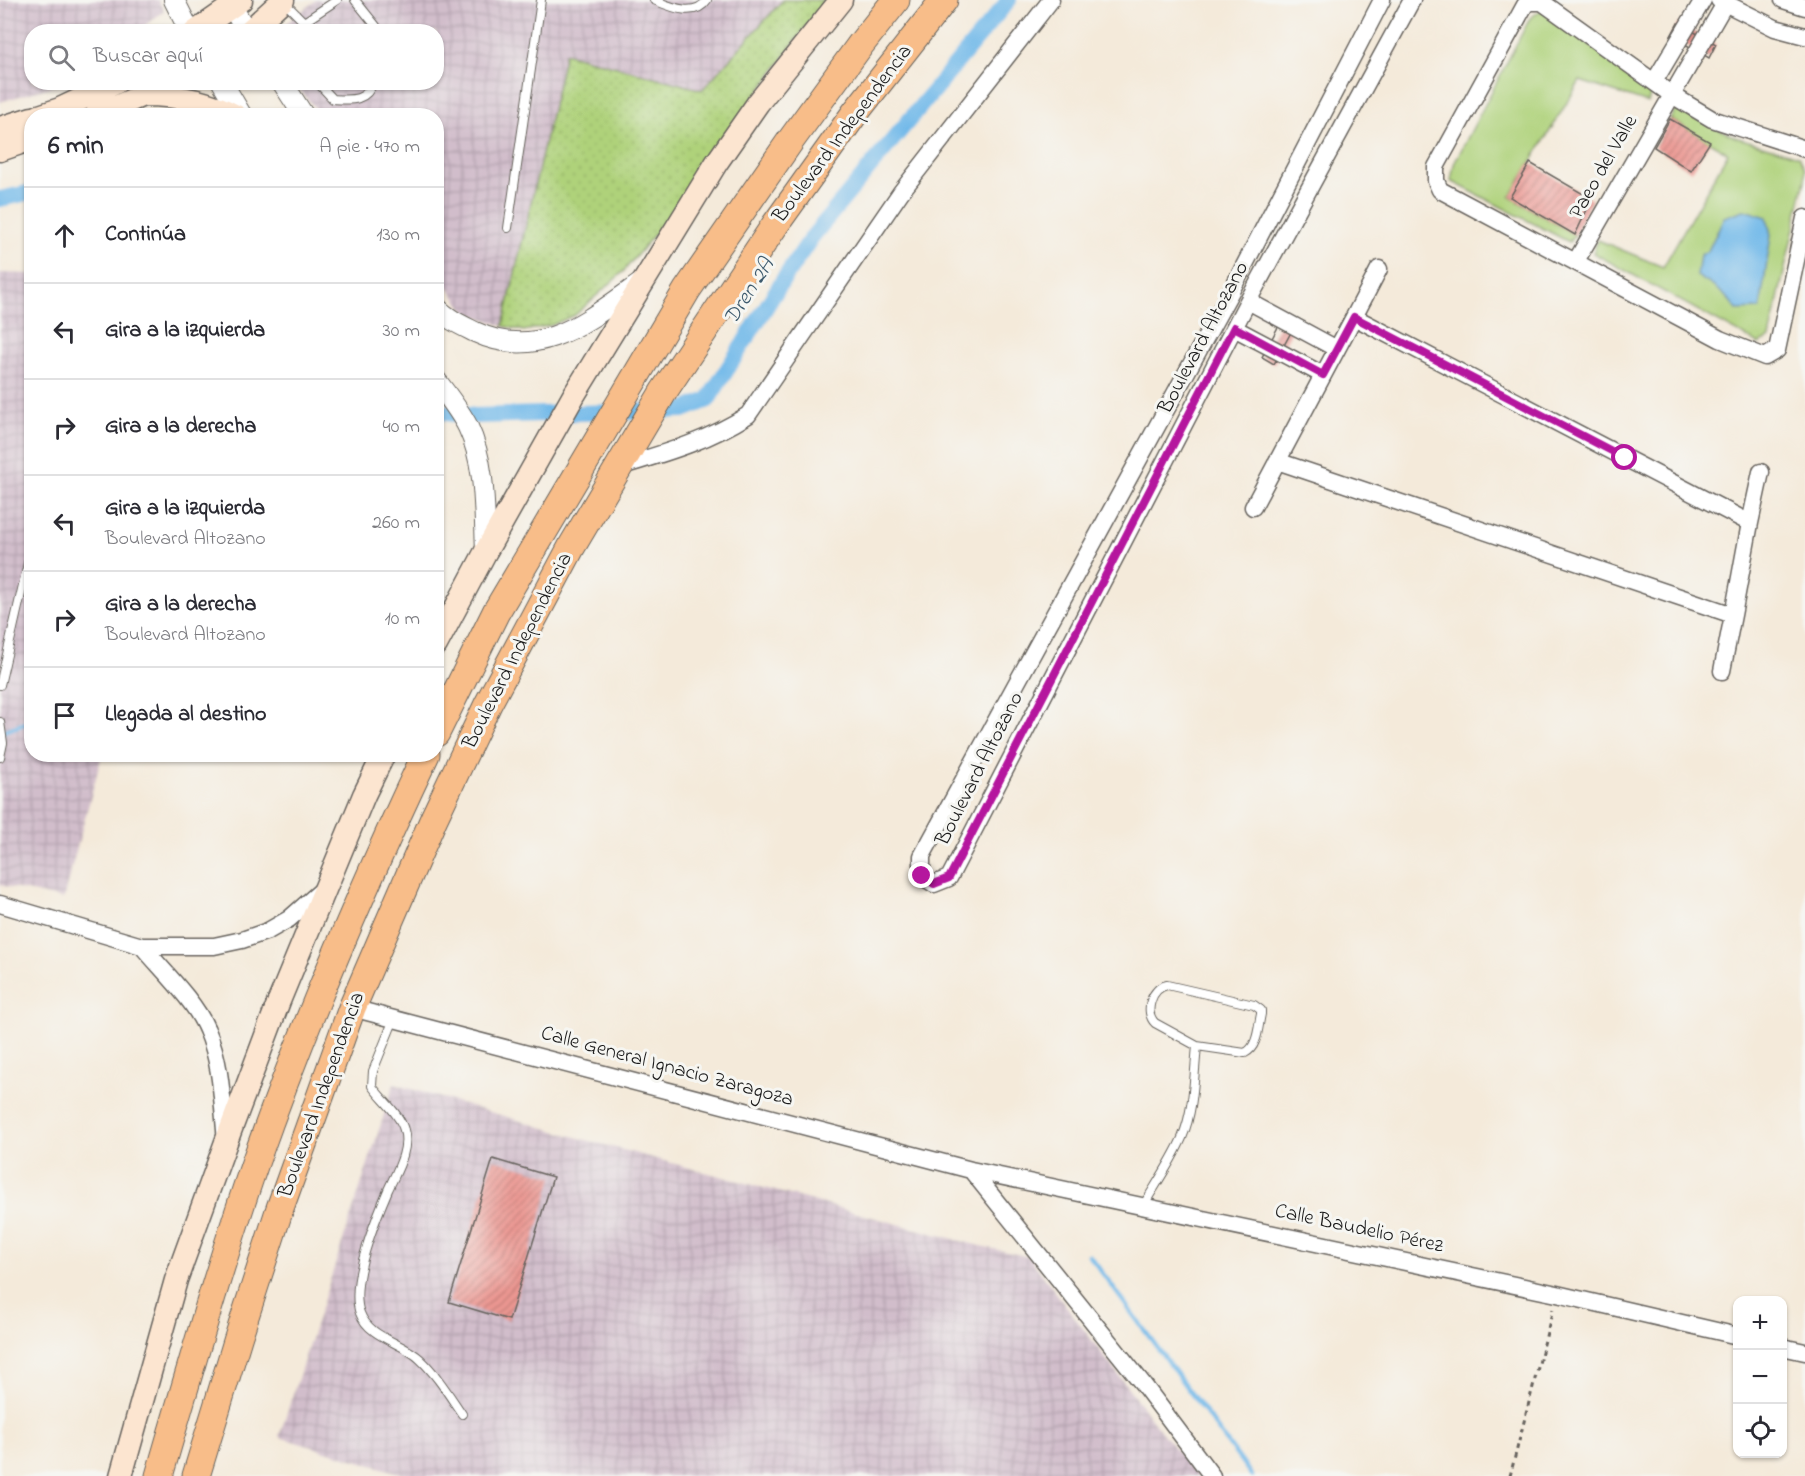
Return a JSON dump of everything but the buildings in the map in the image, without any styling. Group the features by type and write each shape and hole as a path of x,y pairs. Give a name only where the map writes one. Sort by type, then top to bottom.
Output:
{"highway":[{"name":"Boulevard Independencia","path":"444,717 496,612 687,290 738,214 861,44 896,0"},
{"name":"Boulevard Independencia","path":"196,1476 280,1208 352,1008 434,818 488,704 572,546 664,391 782,216 855,113 944,0"},
{"name":"Boulevard Independencia","path":"159,1476 229,1245 280,1095 318,997 371,873 422,762"}],"main road":[{"path":"257,24 283,0"},
{"path":"444,630 574,395 717,162 758,103 841,0"},
{"path":"205,24 234,2"},
{"path":"62,108 100,90"},
{"path":"113,108 152,90"},
{"path":"143,95 186,98 218,108"},
{"path":"0,128 24,120"},
{"path":"0,150 24,142"},
{"path":"121,1476 176,1280 254,1063 364,795 380,762"}],"street":[{"path":"174,0 186,24"},
{"path":"619,467 689,446 726,429 748,415 901,192 1051,0"},
{"name":"Boulevard Altozano","path":"1382,0 1230,293 922,856 922,876 934,884 949,878 1234,327 1412,0"},
{"path":"1654,82 1703,0"},
{"path":"1783,0 1805,7"},
{"path":"1724,1 1775,28 1805,36"},
{"name":"Paeo del Valle","path":"1576,261 1724,1"},
{"path":"234,2 244,24"},
{"path":"1805,149 1713,119 1654,82 1542,2 1530,2 1525,5 1437,167 1436,181 1440,190 1720,339 1765,357 1777,350 1805,218"},
{"path":"227,90 237,108"},
{"path":"287,90 299,108"},
{"path":"1253,507 1379,269"},
{"path":"444,316 484,336 506,342 533,342 568,332 643,282"},
{"path":"1248,301 1337,349"},
{"path":"1354,317 1750,523"},
{"path":"1234,327 1323,375"},
{"path":"444,390 467,425 476,449 483,486 486,551"},
{"path":"1277,461 1733,615"},
{"path":"1722,671 1761,472"},
{"path":"0,904 142,946 214,946 268,931 289,919 327,885"},
{"path":"142,946 192,1005 207,1029 217,1062 226,1142"},
{"name":"Calle General Ignacio Zaragoza","path":"352,1008 971,1170"},
{"path":"971,1170 1143,1384 1212,1476"},
{"name":"Calle Baudelio Pérez","path":"971,1170 1557,1294 1733,1335"},
{"path":"1787,1348 1805,1352"}],"lane":[{"path":"283,0 302,24"},
{"path":"308,24 337,0"},
{"path":"355,0 374,24"},
{"path":"508,228 541,0"},
{"path":"654,0 687,10 700,8 708,0"},
{"path":"325,90 333,99 355,100 371,90"},
{"path":"0,685 24,581"},
{"path":"0,722 3,743 0,757"},
{"path":"1167,985 1254,1005 1261,1011 1254,1047 1249,1052 1197,1046 1151,1019 1154,992 1158,987 1167,985"},
{"path":"394,1019 373,1071 372,1086 404,1129 405,1151 380,1209 357,1283 357,1303 360,1314 368,1327 418,1357 435,1375 462,1414"},
{"path":"1143,1207 1182,1138 1194,1087 1197,1046"}],"path":[{"path":"1510,1476 1557,1294"}],"shaded area":[{"path":"0,0 158,0 164,11 146,24 24,24 24,90 40,90 0,102"},
{"path":"316,0 783,0 702,90 565,53 503,326 466,312 444,282 444,108 315,108 300,90 444,90 444,24 285,24"},
{"path":"0,273 24,274 24,762 100,762 63,899 0,885"},
{"path":"394,1084 586,1140 972,1244 1029,1257 1166,1438 1198,1476 409,1476 279,1437"}],"green space":[{"path":"783,0 825,0 672,213 623,272 575,315 552,325 524,331 503,326 565,53 702,90"},
{"path":"1543,9 1651,91 1648,103 1580,81 1510,197 1575,235 1569,242 1451,181 1454,164 1530,18"},
{"path":"1677,108 1735,137 1799,156 1805,169 1805,180 1769,338 1759,344 1593,253 1598,240 1663,267 1728,153 1670,119"}],"water":[{"path":"1744,210 1767,217 1771,235 1760,309 1737,310 1724,295 1697,276 1700,255 1708,251 1724,217"}],"waterway":[{"name":"Dren 2A","path":"444,413 475,416 683,410 708,400 812,237 1009,0"},
{"name":"Dren 2A","path":"0,199 24,194"},
{"path":"0,732 24,724"},
{"path":"1089,1255 1252,1476"}],"route":[{"path":"922,876 934,884 949,878 1234,327 1323,375 1354,317 1625,458"}]}
